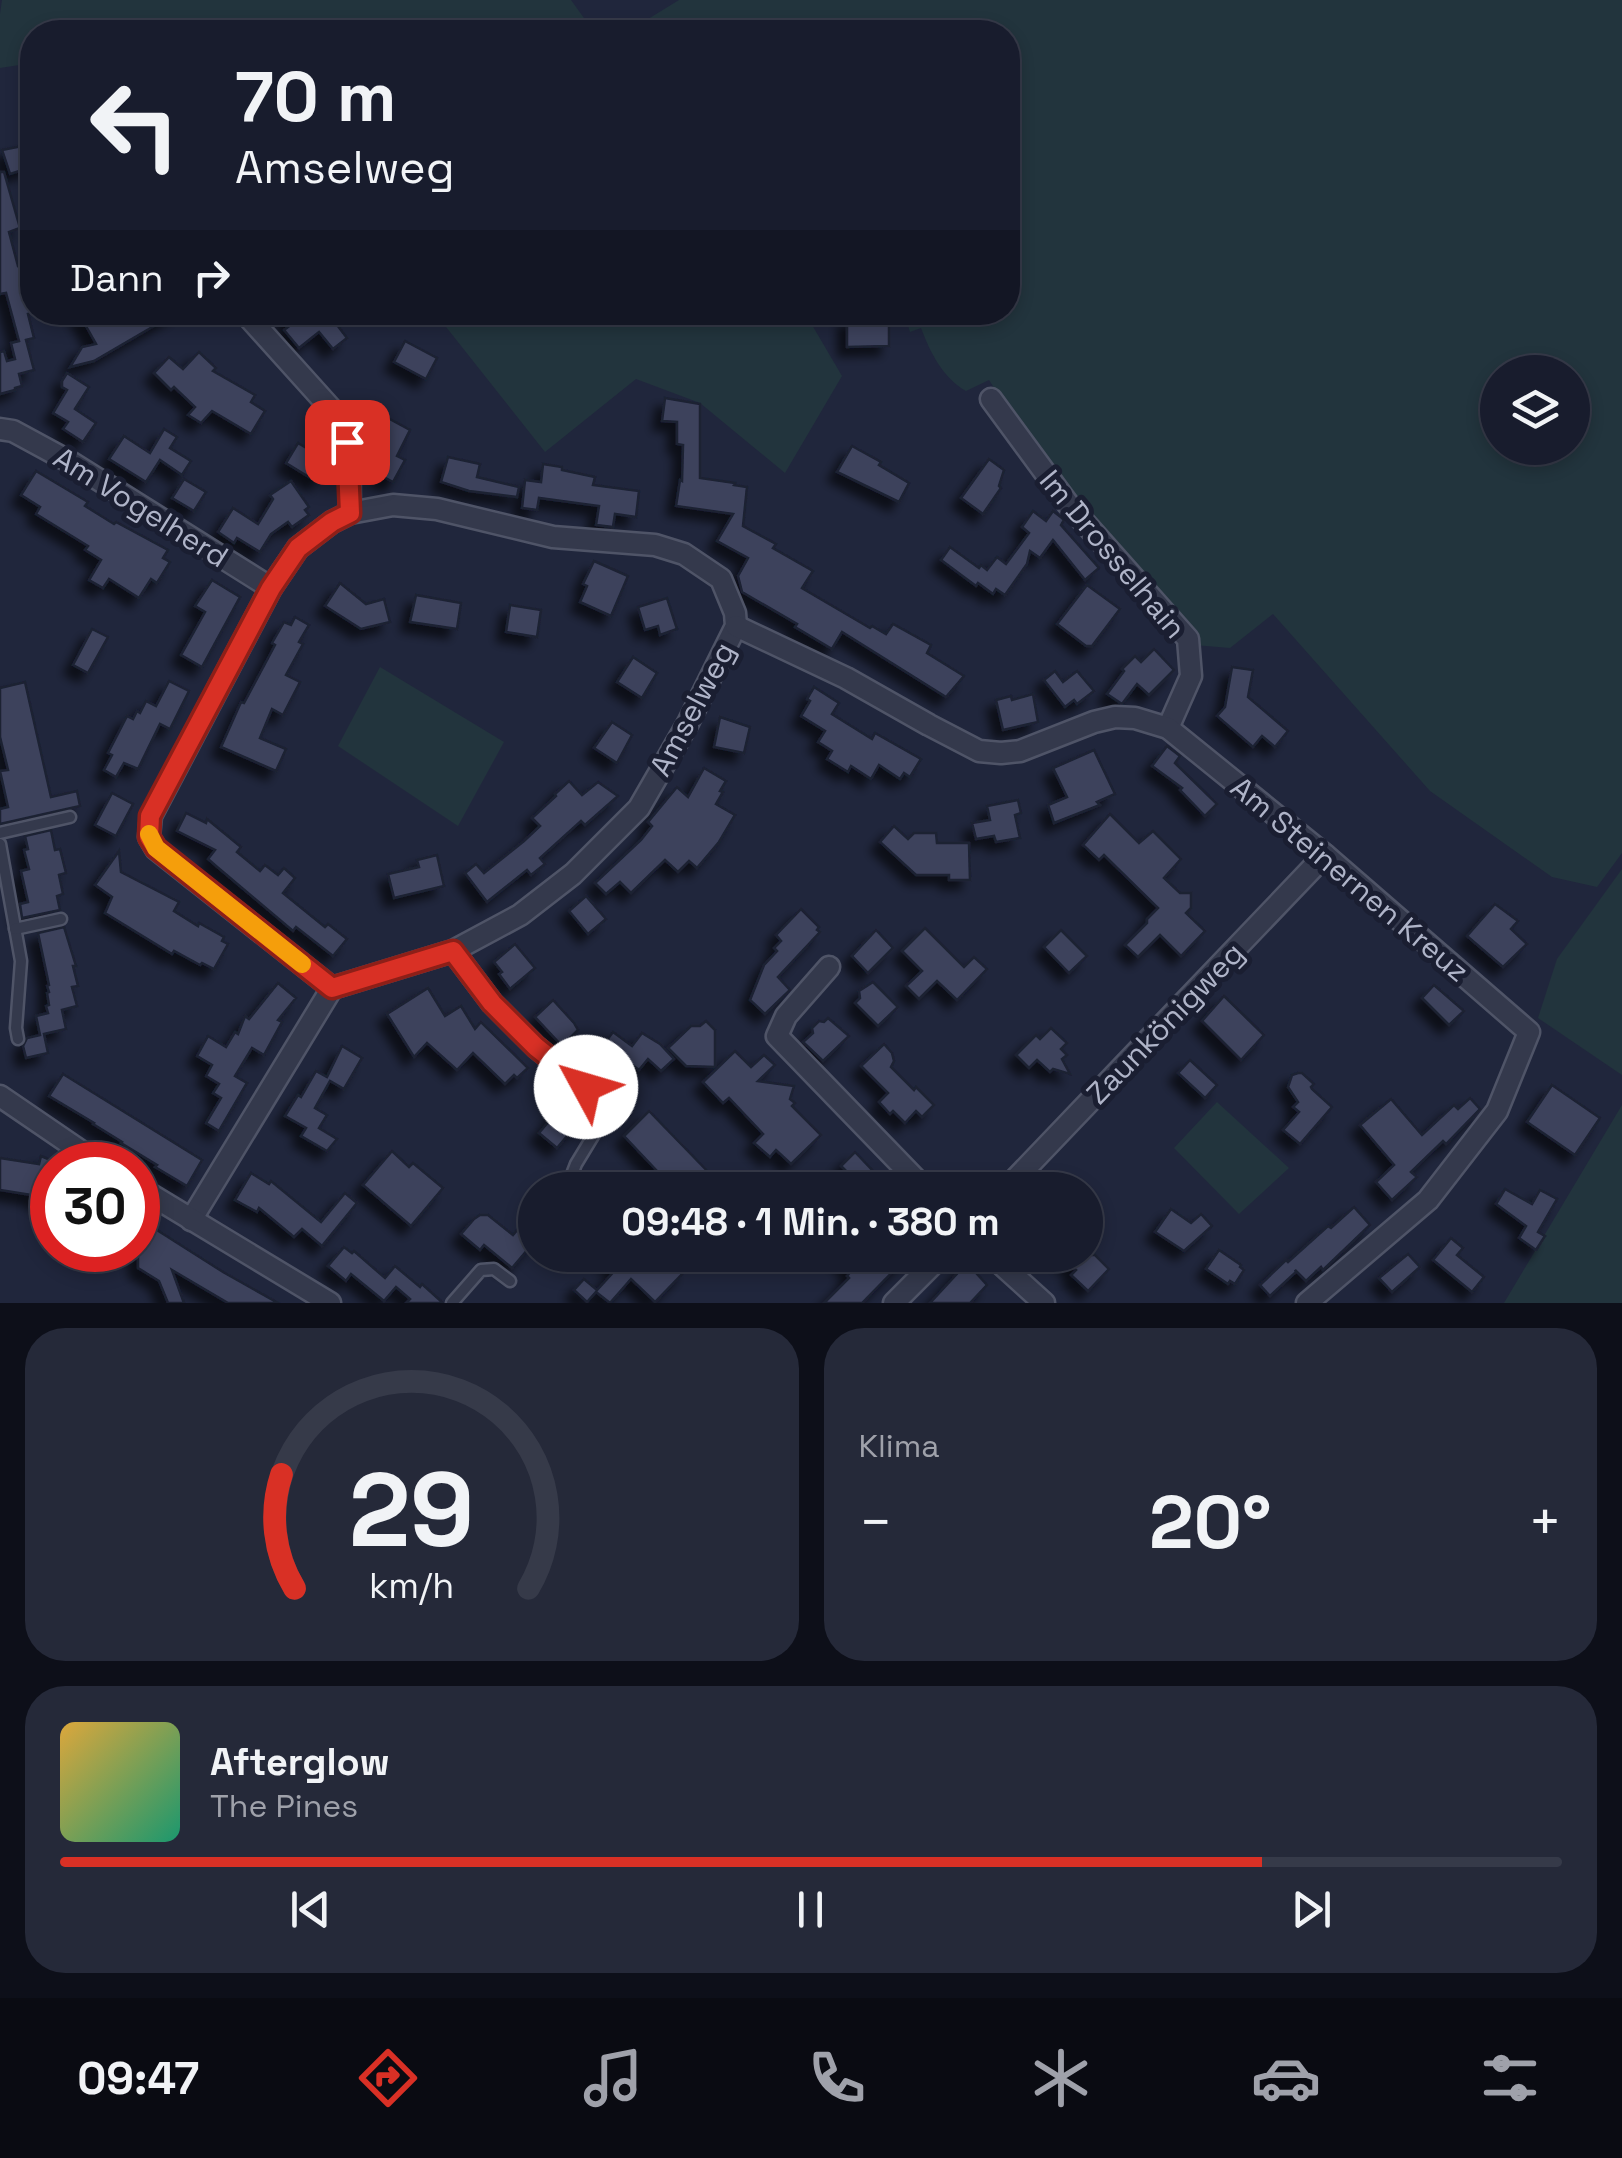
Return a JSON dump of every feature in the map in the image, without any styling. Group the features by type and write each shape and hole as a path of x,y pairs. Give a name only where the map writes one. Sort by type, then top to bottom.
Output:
{"street":[{"path":"256,325 343,426 350,513"},
{"name":"Im Drosselhain","path":"990,400 1068,504 1188,640 1192,676 1168,728"},
{"name":"Am Vogelherd","path":"0,429 12,430 72,463 271,588"},
{"name":"Amselweg","path":"271,588 298,548 332,522 350,513 393,505 437,509 553,537 670,549 721,579 736,626 688,723 639,808 572,874 520,915 453,951 332,988"},
{"path":"191,1220 332,988 156,848 149,837 150,816 271,588"},
{"path":"736,626 846,678 980,751 1020,751 1114,717 1136,718 1168,728"},
{"name":"Am Steinernen Kreuz","path":"1168,728 1325,856 1529,1032 1497,1111 1428,1200 1307,1303"},
{"name":"Zaunkönigweg","path":"1023,1172 1325,856"},
{"path":"453,951 492,1003 536,1047 611,1108"},
{"path":"828,967 786,1016 778,1036 909,1172"},
{"path":"0,1096 67,1142"},
{"path":"160,1201 330,1303"},
{"path":"894,1303 925,1272"},
{"path":"1010,1272 1044,1303"}],"lane":[{"path":"0,833 70,817"},
{"path":"0,844 21,961 18,1039"},
{"path":"15,929 61,919"},
{"path":"573,1172 611,1108"},
{"path":"452,1303 481,1270 494,1269 510,1281"}],"shaded area":[{"path":"2,0 571,0 585,20 20,20 20,65 0,68"},
{"path":"679,0 1622,0 1622,853 1597,887 1552,877 1430,791 1273,614 1230,648 1194,645 1035,450 989,380 966,391 938,364 921,328 910,332 908,325 1020,325 1020,20 646,20"},
{"path":"444,325 812,325 842,376 785,473 700,403 636,379 545,452"},
{"path":"380,667 504,742 458,826 338,746"},
{"path":"1622,869 1622,1075 1538,1018 1557,959"},
{"path":"1217,1102 1289,1168 1239,1214 1174,1148"},
{"path":"1622,1105 1622,1303 1504,1303"}],"building":[{"path":"20,146 20,171 10,174 2,150"},
{"path":"0,172 4,172 20,228 9,232 20,266 20,325 31,325 34,338 26,340 34,370 19,374 22,386 0,394 0,352 4,351 7,361 15,359 11,343 19,341 6,293 0,294"},
{"path":"85,325 156,325 94,361 70,367 82,347 96,344"},
{"path":"291,325 337,325 347,338 333,349 319,332 299,348 284,330"},
{"path":"847,325 889,325 889,346 847,347"},
{"path":"405,341 437,358 426,379 394,362"},
{"path":"199,352 216,368 213,371 255,395 251,402 265,411 251,434 212,411 201,423 188,415 195,407 154,373 169,357 183,369"},
{"path":"67,373 89,387 75,409 96,423 83,442 63,429 68,422 53,413 67,390 62,381"},
{"path":"665,398 700,404 700,478 747,487 743,526 813,571 802,588 870,628 886,634 893,624 931,645 927,653 964,676 946,697 842,632 832,649 742,592 738,576 748,558 717,541 733,514 676,506 682,481 683,445 677,444 677,422 662,421"},
{"path":"386,417 410,430 397,456 405,460 393,482 380,475 388,461 373,453 378,444 373,441"},
{"path":"164,429 177,437 170,448 191,461 182,475 160,460 146,482 109,459 124,436 150,453"},
{"path":"298,443 310,450 314,444 327,452 324,459 329,462 317,482 286,463"},
{"path":"852,446 909,483 899,502 837,472"},
{"path":"448,457 480,464 477,477 519,487 517,497 469,491 441,482"},
{"path":"989,459 1004,470 1001,488 983,514 961,498"},
{"path":"543,464 595,477 593,485 639,491 636,517 615,514 613,527 596,525 599,506 539,498 537,510 522,508 525,480 541,482"},
{"path":"36,471 88,502 85,506 114,524 168,550 163,558 170,562 157,583 151,579 139,598 109,579 103,588 89,580 101,560 85,550 88,546 36,514 40,507 21,495"},
{"path":"184,479 206,492 194,511 172,498"},
{"path":"291,481 309,507 305,510 309,515 292,527 288,522 271,534 260,552 237,538 234,543 218,532 233,508 258,524 273,499 270,495"},
{"path":"1033,511 1046,521 1053,511 1062,518 1061,525 1099,568 1085,580 1053,540 1040,558 1030,551 1027,564 1005,595 996,589 993,594 978,583 976,586 941,560 950,547 979,568 981,565 987,570 997,557 1006,564 1029,533 1022,527"},
{"path":"594,561 628,576 611,616 580,602"},
{"path":"212,580 240,597 202,667 181,655 205,612 195,606"},
{"path":"340,583 366,604 384,599 390,622 361,629 325,606"},
{"path":"1087,585 1120,609 1092,646 1086,646 1057,624"},
{"path":"416,595 461,603 457,629 410,622"},
{"path":"667,598 677,629 660,635 658,626 645,630 638,607"},
{"path":"510,605 541,610 537,637 506,632"},
{"path":"295,617 309,625 286,675 300,682 283,715 272,709 260,738 286,749 276,771 221,747 241,702 244,703 275,645 272,643 284,622 291,625"},
{"path":"92,629 108,637 88,673 73,665"},
{"path":"1154,649 1174,670 1149,695 1137,684 1122,704 1107,694 1135,656 1141,662"},
{"path":"633,657 657,673 642,698 617,682"},
{"path":"1232,667 1253,670 1248,697 1288,731 1275,747 1262,736 1253,747 1217,716 1225,707"},
{"path":"1055,671 1063,682 1077,671 1094,691 1077,704 1074,700 1065,707 1044,680"},
{"path":"169,681 189,691 170,729 160,724 138,769 124,763 116,777 104,770 127,716 133,719 146,701 156,706"},
{"path":"25,682 51,797 77,791 80,806 0,824 0,809 8,807 0,771 8,770 0,737 0,688"},
{"path":"814,687 839,703 832,714 872,739 875,733 921,759 910,777 904,773 900,779 879,765 871,779 851,766 848,772 827,759 832,751 818,742 825,731 801,716"},
{"path":"1033,694 1038,722 1003,730 996,700"},
{"path":"720,717 750,727 744,753 714,747"},
{"path":"612,722 632,735 617,763 594,748"},
{"path":"1167,746 1180,756 1175,763 1217,804 1205,816 1182,788 1152,766"},
{"path":"1094,750 1115,794 1097,802 1100,805 1054,823 1048,805 1067,797 1053,768"},
{"path":"704,768 726,781 716,804 735,815 719,842 697,868 689,861 678,872 665,860 631,893 620,882 606,894 595,883 641,840 652,826 648,822 677,787 688,797"},
{"path":"569,781 582,795 598,782 618,796 585,825 581,821 540,858 545,864 531,875 527,870 487,902 465,873 476,864 484,873 524,841 540,826 532,818"},
{"path":"112,793 133,804 116,836 95,825"},
{"path":"1018,800 1021,813 1015,815 1020,838 996,842 994,836 976,839 972,823 990,820 987,806"},
{"path":"186,813 206,823 207,819 241,847 237,852 260,871 265,865 278,875 284,868 295,878 283,893 325,927 328,924 347,939 333,956 296,927 293,931 208,859 215,850 177,831"},
{"path":"1110,814 1139,843 1153,831 1181,859 1164,878 1180,893 1191,893 1191,908 1186,913 1205,931 1181,956 1160,935 1138,957 1125,945 1158,908 1104,855 1099,860 1083,845"},
{"path":"894,826 908,839 914,833 936,833 937,843 969,843 970,880 949,880 949,875 916,875 880,842"},
{"path":"51,830 66,873 59,875 63,894 57,896 60,910 22,918 20,904 28,902 21,871 29,869 25,836"},
{"path":"119,851 121,872 179,902 174,911 224,937 222,941 228,944 214,969 174,951 172,954 105,913 112,897 95,885"},
{"path":"437,855 444,886 394,898 388,874 419,867 417,860"},
{"path":"586,896 606,919 588,934 569,911"},
{"path":"1495,904 1518,921 1511,929 1527,944 1503,967 1467,936"},
{"path":"801,909 820,932 778,977 790,990 765,1014 750,1000 764,965 781,941 776,935"},
{"path":"64,927 76,966 78,986 72,987 77,1006 62,1010 66,1029 44,1034 48,1053 26,1058 23,1046 27,1038 40,1035 36,1016 48,1013 49,1005 49,985 38,933"},
{"path":"925,928 964,967 974,957 987,969 957,1000 937,981 919,999 906,986 922,971 902,951"},
{"path":"876,930 893,948 868,973 852,956"},
{"path":"1061,930 1087,956 1069,973 1044,947"},
{"path":"515,944 535,968 510,989 494,962"},
{"path":"873,982 898,1007 878,1026 855,1003 860,998 859,991"},
{"path":"278,983 296,998 278,1020 282,1022 264,1055 252,1048 235,1076 247,1083 219,1131 206,1123 221,1098 213,1093 219,1084 206,1076 212,1065 197,1056 208,1036 226,1047 235,1032 238,1034 245,1016 249,1019"},
{"path":"1434,985 1464,1011 1449,1025 1422,998"},
{"path":"428,988 445,1016 461,1006 475,1029 481,1022 528,1068 505,1084 473,1053 457,1070 427,1043 414,1057 387,1014"},
{"path":"1224,996 1264,1035 1241,1060 1202,1021"},
{"path":"553,1000 578,1030 562,1046 535,1017"},
{"path":"828,1018 849,1036 823,1061 803,1042 819,1021"},
{"path":"706,1021 715,1030 715,1067 686,1066 668,1048 691,1026"},
{"path":"1051,1028 1067,1043 1061,1049 1067,1055 1062,1059 1070,1074 1053,1069 1050,1072 1037,1060 1029,1068 1016,1055 1036,1035 1040,1039"},
{"path":"613,1032 632,1046 642,1033 674,1059 661,1071 648,1059 639,1070 631,1064 618,1080 591,1061"},
{"path":"884,1044 892,1053 891,1067 934,1105 922,1117 916,1111 905,1123 879,1102 888,1093 861,1066"},
{"path":"342,1046 362,1058 344,1089 330,1081 315,1108 327,1115 319,1128 337,1139 327,1151 301,1136 306,1128 285,1116 316,1071 327,1077"},
{"path":"735,1051 751,1067 764,1055 775,1065 758,1081 794,1086 792,1106 821,1135 791,1164 776,1150 770,1157 754,1143 763,1134 729,1098 723,1103 703,1082"},
{"path":"1190,1060 1217,1085 1205,1098 1178,1073"},
{"path":"1298,1073 1314,1084 1312,1089 1332,1107 1300,1144 1283,1130 1299,1112 1293,1107 1298,1102 1288,1087 1292,1075"},
{"path":"63,1074 202,1160 187,1186 160,1170 160,1142 122,1142 49,1096"},
{"path":"1552,1085 1600,1118 1575,1155 1527,1122"},
{"path":"1470,1098 1480,1109 1411,1172 1417,1177 1392,1200 1376,1182 1394,1165 1360,1125 1391,1099 1422,1135 1454,1105 1458,1109"},
{"path":"560,1108 578,1123 557,1148 539,1133"},
{"path":"649,1111 708,1172 658,1172 624,1136"},
{"path":"392,1151 443,1188 411,1226 363,1185"},
{"path":"855,1152 874,1172 847,1172 841,1166"},
{"path":"0,1158 30,1163 30,1195 0,1190"},
{"path":"251,1173 269,1184 271,1181 321,1222 345,1193 357,1203 322,1246 302,1229 294,1237 259,1208 257,1212 235,1200"},
{"path":"1505,1189 1532,1204 1540,1190 1557,1199 1538,1232 1545,1236 1536,1250 1519,1238 1526,1226 1496,1204"},
{"path":"1354,1207 1370,1225 1323,1270 1321,1267 1306,1281 1295,1270 1270,1296 1260,1285"},
{"path":"1171,1209 1191,1223 1201,1214 1212,1226 1184,1251 1155,1232"},
{"path":"488,1215 513,1235 518,1229 518,1261 512,1268 484,1245 480,1250 461,1234 474,1219"},
{"path":"160,1232 278,1303 228,1303 172,1270 184,1303 168,1303 159,1281 144,1272 160,1272"},
{"path":"1451,1238 1463,1248 1457,1255 1484,1277 1472,1292 1433,1260"},
{"path":"344,1247 385,1278 395,1266 443,1303 406,1303 410,1299 396,1287 384,1301 351,1274 346,1281 328,1266"},
{"path":"1219,1250 1244,1270 1235,1284 1228,1284 1206,1269"},
{"path":"1408,1254 1420,1267 1392,1292 1379,1278"},
{"path":"1103,1263 1109,1269 1088,1291 1071,1275 1103,1272"},
{"path":"613,1272 684,1272 655,1302 631,1279 610,1303 596,1292 587,1302 574,1290 584,1279 597,1290"},
{"path":"850,1272 892,1272 862,1303 824,1303"},
{"path":"959,1272 975,1272 987,1285 970,1303 930,1303"}],"slow traffic":[{"path":"149,834 156,848 302,964"}],"route":[{"path":"347,442 350,513 298,548 271,588 150,816 149,837 156,848 332,988 453,951 492,1003 536,1047 586,1087"}]}
